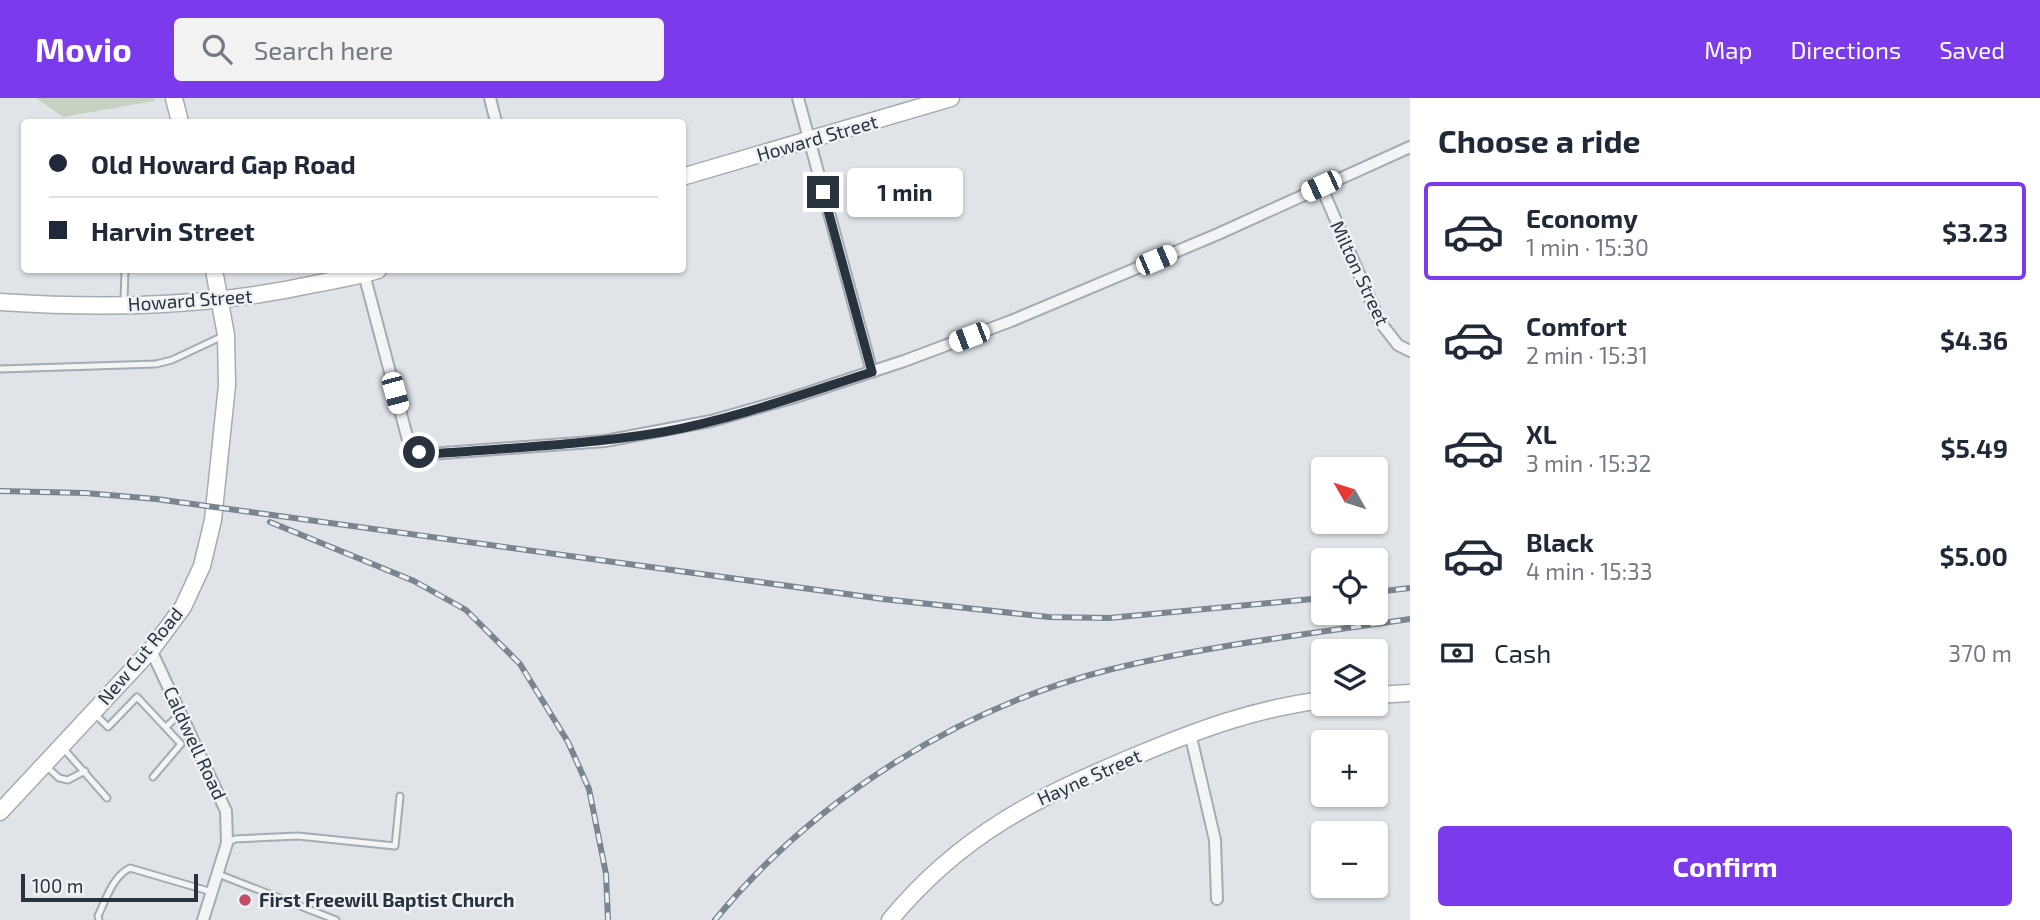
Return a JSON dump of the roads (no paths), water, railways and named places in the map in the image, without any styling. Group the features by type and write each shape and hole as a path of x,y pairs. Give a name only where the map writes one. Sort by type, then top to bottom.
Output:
{"street":[{"path":"174,98 179,119"},
{"path":"490,98 495,119"},
{"path":"798,98 872,372"},
{"name":"Howard Street","path":"686,176 951,98"},
{"path":"371,273 408,440 414,449 424,454 566,445 665,431 711,421 872,372 1089,289 1410,147"},
{"name":"Milton Street","path":"1321,186 1380,322 1398,345 1410,351"},
{"name":"New Cut Road","path":"0,812 151,650 183,607 198,577 209,544 221,463 227,385 226,335 215,273"},
{"name":"Howard Street","path":"0,302 160,305 221,301 254,297 366,273"},
{"name":"Caldwell Road","path":"151,650 221,796 227,819 227,843 202,920"},
{"path":"1388,694 1410,692"},
{"name":"Hayne Street","path":"890,920 941,865 997,823 1041,797 1190,733 1240,716 1311,702"},
{"path":"1190,733 1215,840 1217,899"}],"lane":[{"path":"123,305 125,273"},
{"path":"0,369 156,364 172,360 226,335"},
{"path":"122,682 181,744 153,777"},
{"path":"93,712 108,727 137,697"},
{"path":"166,727 181,713"},
{"path":"61,745 107,798"},
{"path":"44,763 59,778 68,780 85,771"},
{"path":"227,843 235,839 298,836 395,846 400,796"},
{"path":"99,920 98,916 113,883 130,868 212,892"},
{"path":"218,874 336,920"}],"railway":[{"path":"0,491 85,493 156,499 883,599 1049,617 1109,618 1311,599"},
{"path":"270,522 414,581 466,610 520,664 568,742 589,789 606,874 608,920"},
{"path":"1388,591 1410,588"},
{"path":"715,920 754,876 797,835 844,797 894,763 946,733 1000,707 1055,686 1112,669 1186,653 1410,619"}],"place":[{"name":"First Freewill Baptist Church","path":"245,900"}]}
